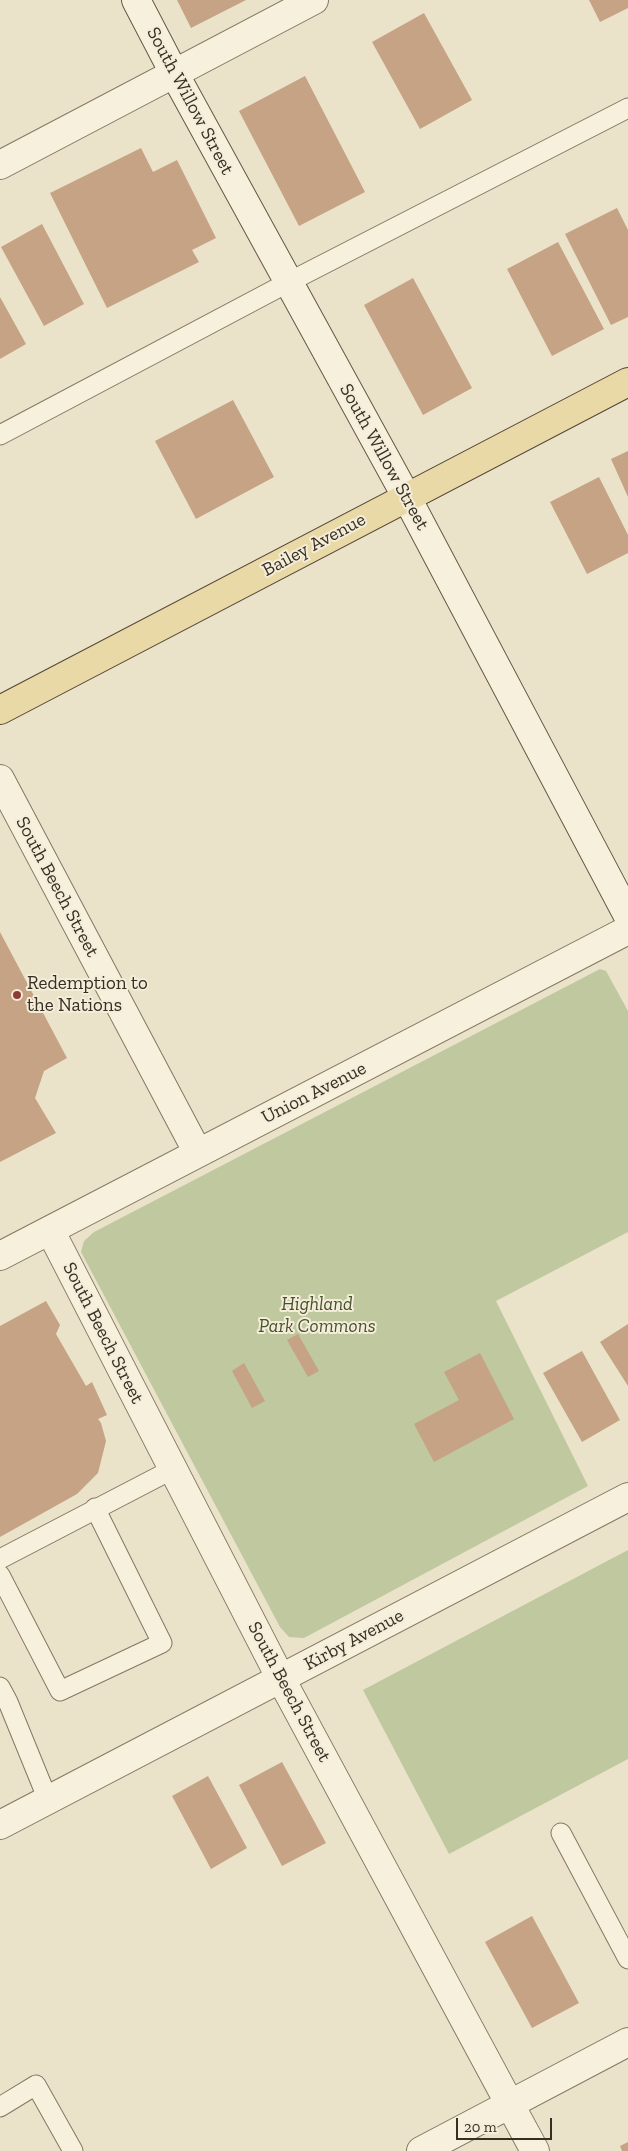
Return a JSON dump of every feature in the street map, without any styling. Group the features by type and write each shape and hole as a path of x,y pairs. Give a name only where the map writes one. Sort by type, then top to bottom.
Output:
{"main road":[{"name":"Bailey Avenue","path":"0,710 406,496 628,382"}],"street":[{"name":"South Willow Street","path":"136,0 174,73 406,496 628,916"},
{"path":"0,165 314,0"},
{"name":"South Beech Street","path":"0,779 198,1153"},
{"name":"Union Avenue","path":"0,1256 628,930"},
{"name":"South Beech Street","path":"50,1230 280,1678 535,2151"},
{"name":"Kirby Avenue","path":"0,1825 628,1497"},
{"path":"421,2151 628,2042"}],"lane":[{"path":"0,435 288,282 628,108"},
{"path":"0,1559 173,1468"},
{"path":"0,1575 60,1691 162,1643 95,1508"},
{"path":"0,1687 48,1800"},
{"path":"561,1833 628,1959"},
{"path":"0,2107 36,2085 73,2151"}],"green space":[{"name":"Highland Park Commons","path":"600,969 606,971 628,1011 628,1232 496,1301 588,1486 304,1638 289,1637 280,1627 81,1252 84,1241 94,1232"},
{"path":"628,1550 628,1759 449,1854 363,1690"}],"building":[{"path":"177,0 246,0 191,28"},
{"path":"589,0 628,0 628,8 600,22"},
{"path":"424,13 472,100 420,129 372,42"},
{"path":"305,76 365,192 299,226 239,111"},
{"path":"141,148 153,172 177,160 216,238 192,250 199,262 107,308 50,193"},
{"path":"617,208 628,230 628,317 611,325 565,234"},
{"path":"42,224 84,304 44,326 1,247"},
{"path":"558,242 604,329 552,356 507,269"},
{"path":"413,278 472,388 423,415 364,305"},
{"path":"0,297 26,344 0,359"},
{"path":"233,400 274,477 196,519 155,441"},
{"path":"628,451 628,497 611,459"},
{"path":"599,477 628,535 628,553 587,574 550,502"},
{"name":"Redemption to the Nations","path":"0,932 67,1058 44,1071 35,1098 56,1133 0,1162"},
{"path":"46,1301 60,1325 56,1334 86,1386 92,1382 107,1415 98,1419 106,1441 98,1473 77,1494 0,1537 0,1326"},
{"path":"628,1324 628,1386 600,1342"},
{"path":"298,1334 319,1371 308,1377 287,1340"},
{"path":"582,1351 620,1420 582,1442 543,1373"},
{"path":"480,1353 514,1419 434,1462 414,1424 459,1400 444,1372"},
{"path":"244,1363 265,1401 252,1408 232,1371"},
{"path":"282,1762 326,1843 282,1866 239,1785"},
{"path":"208,1776 247,1848 211,1869 172,1796"},
{"path":"532,1916 579,2003 532,2028 485,1942"},
{"path":"628,2142 628,2151 622,2151 620,2146"}],"place":[{"name":"Redemption to the Nations","path":"17,995"}]}
